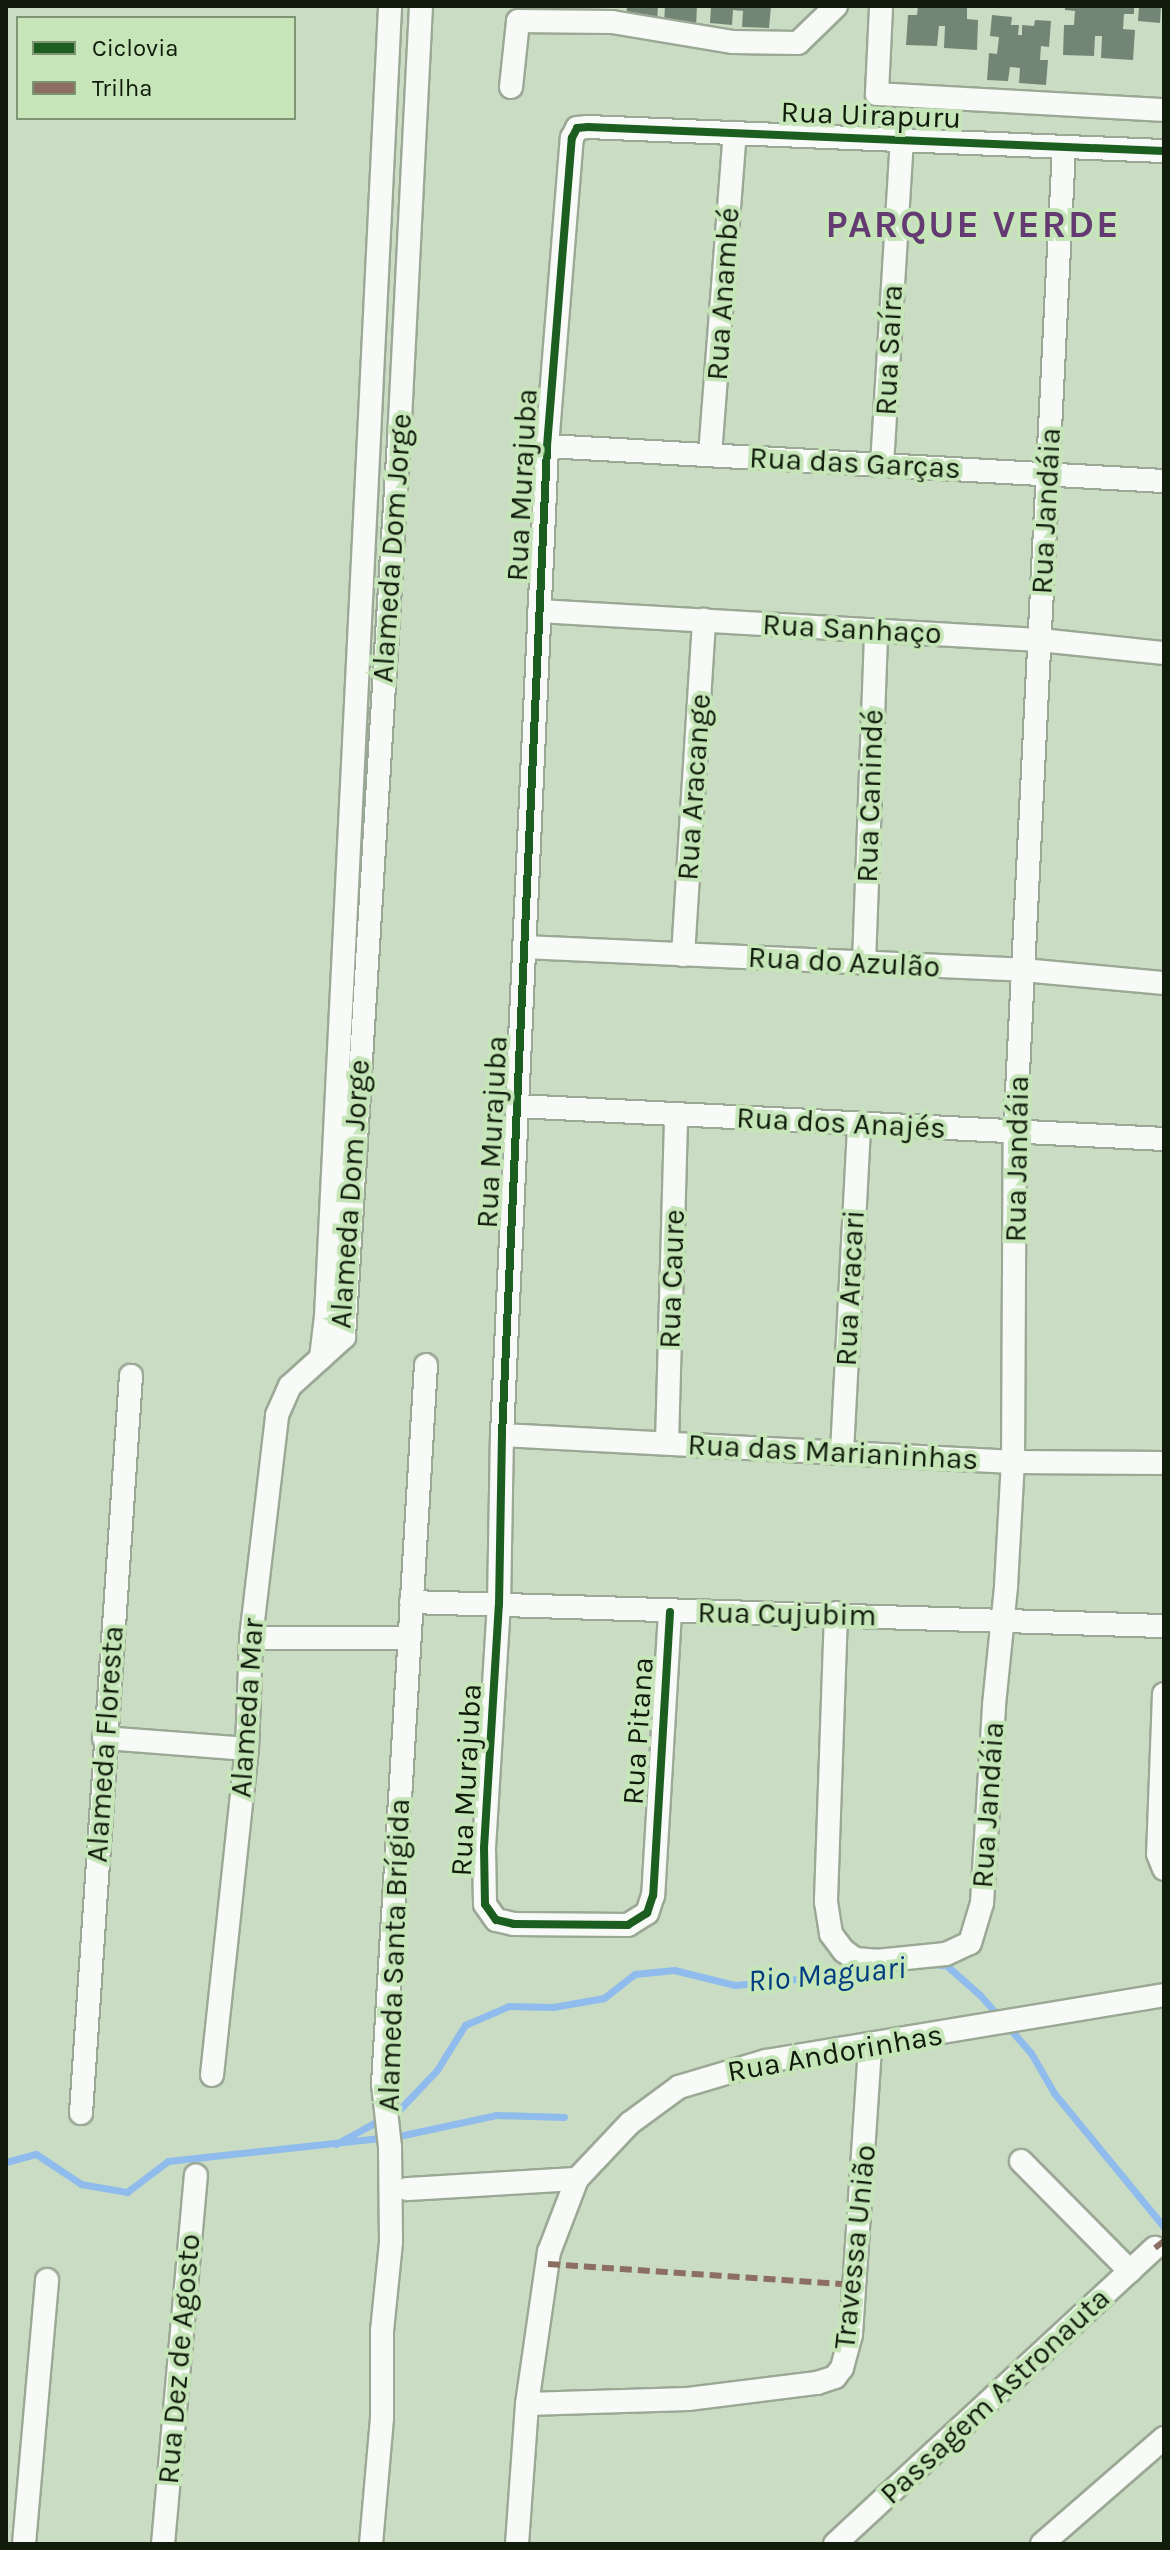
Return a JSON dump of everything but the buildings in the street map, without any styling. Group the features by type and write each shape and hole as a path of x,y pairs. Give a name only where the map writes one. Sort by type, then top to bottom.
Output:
{"street":[{"name":"Alameda Dom Jorge","path":"321,1358 326,1316 390,6"},
{"name":"Alameda Dom Jorge","path":"321,1358 344,1337 399,440 421,6"},
{"path":"511,87 518,14 612,22 733,42 798,43 836,6"},
{"path":"881,8 877,94 1164,110"},
{"name":"Rua Uirapuru","path":"577,128 1164,151"},
{"name":"Rua Murajuba","path":"577,128 572,138 547,446 502,1435 499,1605 484,1848 485,1904 490,1913 504,1923 628,1925 640,1919 651,1906 655,1853"},
{"name":"Rua Anambé","path":"710,455 735,133"},
{"name":"Rua Saíra","path":"882,465 902,140"},
{"name":"Rua Jandáia","path":"836,1613 826,1920 838,1946 855,1959 876,1961 946,1954 970,1943 982,1903 1003,1620 1013,1462 1015,1132 1064,147"},
{"name":"Rua das Garças","path":"547,446 1164,481"},
{"name":"Rua Sanhaço","path":"539,611 1040,640 1164,653"},
{"name":"Rua Aracange","path":"683,955 704,620"},
{"name":"Rua Canindé","path":"864,963 876,630"},
{"name":"Rua do Azulão","path":"524,947 1023,970 1164,983"},
{"name":"Rua dos Anajés","path":"517,1106 1164,1139"},
{"name":"Rua Caure","path":"667,1443 676,1114"},
{"name":"Rua Aracari","path":"842,1452 859,1125"},
{"name":"Alameda Mar","path":"212,2075 247,1749 251,1638 277,1415 290,1386 321,1358"},
{"name":"Alameda Santa Brígida","path":"371,2544 382,2418 382,2331 391,2242 390,2147 383,2084 426,1365"},
{"name":"Alameda Floresta","path":"81,2113 104,1738 131,1376"},
{"name":"Rua das Marianinhas","path":"502,1435 1013,1462 1164,1463"},
{"name":"Rua Cujubim","path":"411,1602 670,1612 836,1613 1164,1626"},
{"name":"Rua Pitana","path":"655,1853 670,1612"},
{"path":"251,1638 409,1638"},
{"path":"1164,1694 1158,1854 1164,1869"},
{"path":"104,1738 247,1749"},
{"name":"Rua Andorinhas","path":"517,2544 527,2404 549,2252 577,2179 630,2123 679,2087 766,2061 1164,1995"},
{"name":"Travessa União","path":"527,2404 688,2399 817,2383 835,2377 847,2352 852,2322 870,2045"},
{"path":"1021,2161 1130,2271"},
{"name":"Rua Dez de Agosto","path":"163,2544 196,2175"},
{"path":"407,2189 577,2179"},
{"name":"Passagem Astronauta","path":"839,2543 1155,2248"},
{"path":"24,2544 47,2280"},
{"path":"1042,2544 1164,2438"}],"waterway":[{"name":"Rio Maguari","path":"939,1965 946,1965 980,1995 1031,2053 1054,2093 1164,2227"},
{"name":"Rio Maguari","path":"336,2144 400,2109 437,2070 465,2025 509,2006 553,2007 604,1998 635,1974 674,1970 735,1985 879,1971"},
{"path":"6,2162 36,2154 81,2184 127,2192 168,2161 399,2136 496,2115 564,2117"}],"marked path":[{"path":"1155,2248 1164,2241"},
{"path":"548,2264 856,2285"}],"cycle path":[{"path":"670,1612 653,1895 647,1913 628,1925 514,1924 496,1920 485,1904 484,1848 499,1605 502,1435 547,446 572,138 577,128 588,127 1164,151"}],"district":[{"name":"PARQUE VERDE","path":"973,225"}]}
